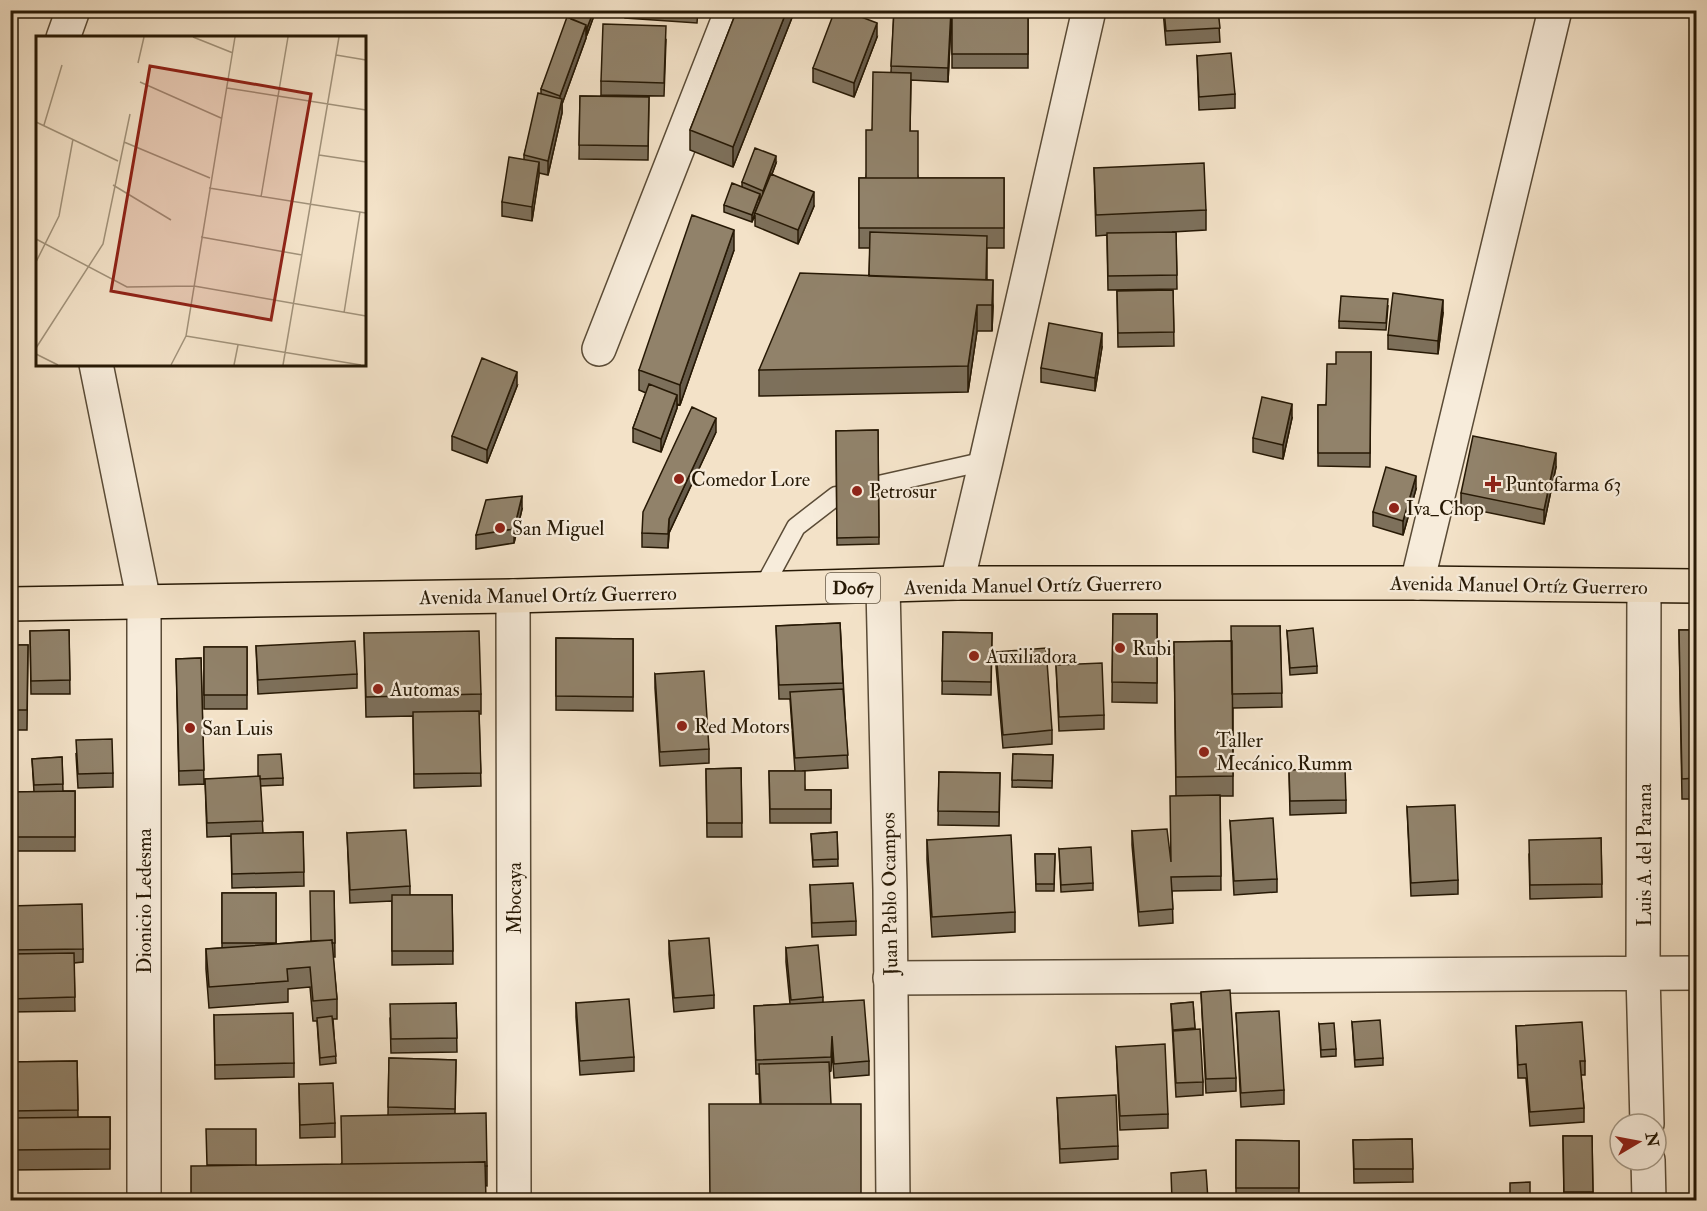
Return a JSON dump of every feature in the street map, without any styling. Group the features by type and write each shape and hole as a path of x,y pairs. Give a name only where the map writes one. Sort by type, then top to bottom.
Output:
{"main road":[{"name":"Avenida Manuel Ortíz Guerrero","path":"10,604 513,596 957,584 1417,583 1696,586"}],"street":[{"path":"64,36 73,10"},
{"path":"599,349 732,10"},
{"path":"957,584 1089,10"},
{"path":"1417,583 1555,10"},
{"name":"Dionicio Ledesma","path":"96,366 144,602 144,1200"},
{"name":"Luis A. del Parana","path":"1644,586 1643,974 1647,1112"},
{"name":"Juan Pablo Ocampos","path":"883,587 894,1200"},
{"name":"Mbocaya","path":"513,596 514,1200"},
{"path":"890,978 1696,973"},
{"path":"1648,1172 1649,1200"}],"lane":[{"path":"879,485 986,461"},
{"path":"762,590 796,527 836,496"}],"building":[{"path":"574,10 594,10 587,28 586,25 571,19"},
{"path":"737,10 787,10 733,147 690,130"},
{"path":"835,10 843,10 877,23 854,83 813,68"},
{"path":"894,10 951,10 948,68 891,66"},
{"path":"952,10 995,10 995,16 1028,16 1028,54 952,54"},
{"path":"1164,10 1218,10 1220,28 1166,31"},
{"path":"567,17 586,25 560,96 541,89"},
{"path":"603,24 666,26 664,83 601,81"},
{"path":"1231,53 1235,94 1199,97 1197,56"},
{"path":"873,72 911,73 910,131 918,131 918,178 866,178 866,130 872,130"},
{"path":"538,93 562,99 548,161 524,155"},
{"path":"580,96 649,97 648,146 579,145"},
{"path":"755,148 776,156 763,191 742,182"},
{"path":"509,157 539,162 532,207 502,202"},
{"path":"1204,163 1206,210 1096,215 1094,168"},
{"path":"771,174 814,192 798,230 755,213"},
{"path":"859,178 1004,178 1004,228 859,228"},
{"path":"732,183 760,194 752,215 724,205"},
{"path":"692,215 734,230 680,385 639,370"},
{"path":"870,232 987,236 986,280 869,276"},
{"path":"1176,232 1177,275 1108,276 1107,233"},
{"path":"800,273 993,280 992,305 977,305 968,366 759,370"},
{"path":"1173,290 1174,332 1118,333 1117,291"},
{"path":"1393,293 1443,300 1438,341 1388,335"},
{"path":"1341,296 1388,299 1386,323 1339,321"},
{"path":"1049,323 1102,333 1095,378 1041,368"},
{"path":"1336,352 1371,352 1370,453 1318,453 1318,405 1326,405 1327,364 1336,364"},
{"path":"482,358 517,372 487,450 452,436"},
{"path":"649,384 677,395 661,439 633,428"},
{"path":"1262,397 1292,404 1283,445 1253,438"},
{"name":"Comedor Lore","path":"692,407 716,418 669,519 668,534 642,533 643,512"},
{"name":"Petrosur","path":"878,430 879,537 837,538 836,431"},
{"path":"1473,436 1556,453 1544,510 1461,493"},
{"name":"Iva_Chop","path":"1386,467 1416,476 1403,521 1373,512"},
{"path":"522,496 514,529 476,535 486,500"},
{"path":"1113,614 1157,614 1157,683 1112,682"},
{"path":"840,623 843,683 779,685 776,626"},
{"path":"1231,626 1280,626 1282,693 1232,694"},
{"path":"1313,628 1317,666 1290,668 1287,631"},
{"path":"69,630 70,680 31,681 30,631"},
{"path":"1679,630 1696,630 1696,778 1682,779"},
{"path":"479,631 481,694 366,697 364,633"},
{"path":"943,632 992,633 991,682 942,681"},
{"path":"556,638 633,639 633,697 556,696"},
{"path":"355,641 357,674 258,680 256,646"},
{"name":"Taller Mecánico Rumm","path":"1232,641 1233,776 1176,777 1174,642"},
{"path":"10,645 28,645 27,710 10,710"},
{"path":"204,647 247,647 247,695 204,695"},
{"path":"1046,648 1052,730 1003,735 996,652"},
{"name":"San Luis","path":"201,658 204,770 179,771 176,659"},
{"path":"1102,663 1104,715 1059,717 1056,665"},
{"name":"Red Motors","path":"704,671 709,749 660,752 655,674"},
{"path":"843,689 848,755 795,758 790,692"},
{"path":"479,711 481,773 414,774 413,712"},
{"path":"112,739 113,773 78,774 76,740"},
{"path":"281,754 283,778 260,779 258,755"},
{"path":"1013,754 1053,755 1052,781 1012,780"},
{"path":"62,757 63,784 34,785 32,759"},
{"path":"741,768 742,823 707,823 706,769"},
{"path":"1345,768 1346,800 1290,801 1289,770"},
{"path":"769,771 805,771 805,790 831,790 831,809 770,809"},
{"path":"939,772 1000,773 999,812 938,811"},
{"path":"260,776 263,821 207,823 205,779"},
{"path":"75,791 75,837 10,837 10,792"},
{"path":"1220,795 1221,876 1171,877 1173,909 1139,912 1132,831 1167,829 1171,862 1170,796"},
{"path":"1455,805 1458,880 1411,883 1407,807"},
{"path":"1273,818 1277,879 1234,881 1230,821"},
{"path":"406,830 410,886 350,890 347,833"},
{"path":"303,832 304,872 232,874 231,834"},
{"path":"837,832 838,859 813,860 811,834"},
{"path":"1011,835 1015,912 932,917 927,840"},
{"path":"1601,838 1602,884 1530,885 1529,840"},
{"path":"1091,847 1093,883 1061,885 1059,849"},
{"path":"1035,854 1055,854 1054,884 1036,884"},
{"path":"853,883 856,921 812,923 810,885"},
{"path":"310,891 334,891 335,943 332,943 332,940 311,941"},
{"path":"222,893 276,893 276,943 222,943"},
{"path":"392,895 452,895 453,951 392,951"},
{"path":"82,904 83,949 10,950 10,906"},
{"path":"709,938 714,995 674,998 669,941"},
{"path":"332,940 337,999 313,1001 310,967 287,969 288,981 209,987 206,949"},
{"path":"818,945 823,997 791,1000 786,948"},
{"path":"74,953 75,997 10,999 10,954"},
{"path":"1230,990 1236,1078 1206,1079 1201,992"},
{"path":"629,999 634,1057 580,1061 576,1003"},
{"path":"864,1000 869,1061 834,1064 832,1036 831,1057 756,1060 754,1006"},
{"path":"1193,1002 1195,1028 1173,1030 1171,1004"},
{"path":"456,1003 457,1038 391,1039 390,1004"},
{"path":"1279,1011 1284,1090 1241,1093 1236,1013"},
{"path":"293,1013 294,1063 215,1065 214,1015"},
{"path":"332,1016 336,1056 320,1058 317,1018"},
{"path":"1380,1020 1383,1058 1355,1060 1352,1022"},
{"path":"1582,1022 1585,1061 1580,1061 1584,1108 1530,1112 1526,1064 1518,1065 1516,1026"},
{"path":"1334,1023 1336,1049 1321,1050 1319,1024"},
{"path":"1200,1029 1203,1082 1176,1083 1173,1031"},
{"path":"1165,1044 1168,1114 1120,1116 1116,1047"},
{"path":"389,1058 456,1060 455,1109 388,1107"},
{"path":"77,1061 78,1110 10,1111 10,1062"},
{"path":"829,1062 831,1104 761,1104 759,1064"},
{"path":"333,1083 335,1123 300,1125 299,1084"},
{"path":"1116,1095 1118,1146 1060,1149 1057,1098"},
{"path":"709,1104 861,1104 861,1200 710,1200"},
{"path":"486,1113 487,1166 485,1162 342,1164 341,1116"},
{"path":"110,1117 110,1149 10,1150 10,1118"},
{"path":"206,1129 256,1129 256,1165 207,1165"},
{"path":"1563,1136 1592,1136 1593,1192 1564,1192"},
{"path":"1412,1139 1413,1169 1354,1169 1353,1140"},
{"path":"1236,1140 1299,1141 1299,1188 1236,1188"},
{"path":"485,1162 486,1200 191,1200 191,1166"},
{"path":"1206,1170 1208,1200 1172,1200 1171,1173"},
{"path":"1530,1182 1530,1200 1510,1200 1510,1183"}],"place":[{"name":"Comedor Lore","path":"679,479"},
{"name":"Puntofarma 63","path":"1493,484"},
{"name":"Petrosur","path":"857,491"},
{"name":"Iva_Chop","path":"1394,508"},
{"name":"San Miguel","path":"500,528"},
{"name":"Rubi","path":"1120,648"},
{"name":"Auxiliadora","path":"974,656"},
{"name":"Automas","path":"378,689"},
{"name":"Red Motors","path":"682,726"},
{"name":"San Luis","path":"190,728"},
{"name":"Taller Mecánico Rumm","path":"1204,752"}]}
